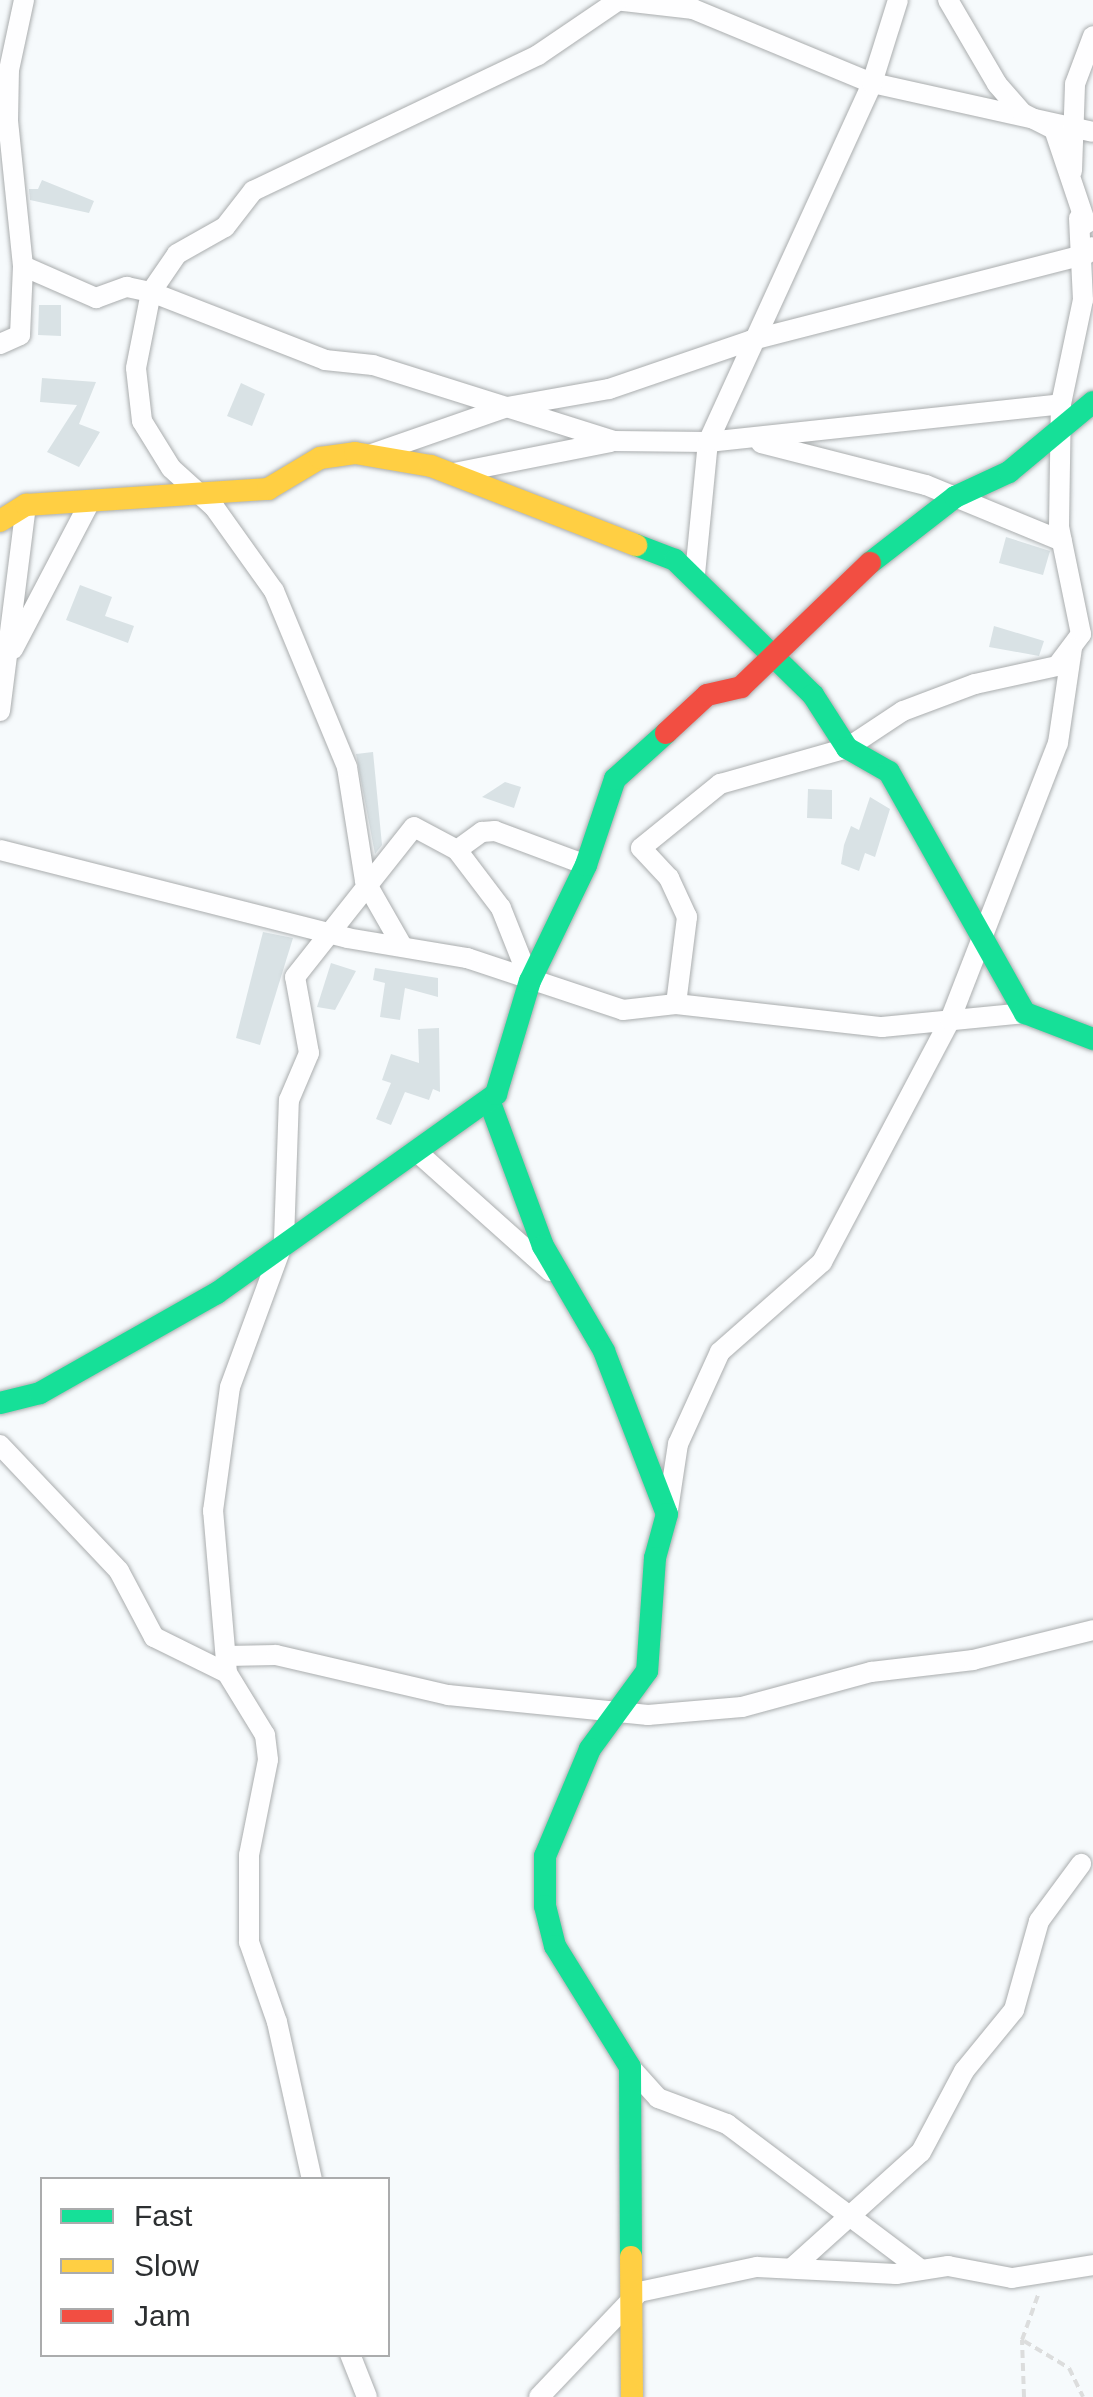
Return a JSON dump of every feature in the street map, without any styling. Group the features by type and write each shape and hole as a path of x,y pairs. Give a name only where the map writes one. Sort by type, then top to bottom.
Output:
{"street":[{"path":"0,344 20,335 23,266 4,114 24,0"},
{"path":"401,944 367,884 348,767 276,595 253,556 200,493 171,468 142,421 136,368 151,292 177,254 225,227 254,192 538,55 617,0 693,10 872,84 1083,129"},
{"path":"696,574 708,442 872,84 898,0"},
{"path":"920,2269 727,2124 658,2098 630,2067 555,1946 545,1906 545,1856 590,1749 647,1671 656,1558 678,1444 720,1352 822,1262 950,1020 1058,743 1082,636 1062,542 1061,404 1089,250 1086,224 1054,128 1022,113 997,84 948,0"},
{"path":"1071,188 1083,129 1075,84 1093,36"},
{"path":"0,150 13,169"},
{"path":"0,521 26,505 268,489 320,458 370,454 507,408 609,389 752,340 1089,250"},
{"path":"23,266 96,298 127,286 151,292 325,360 373,365 614,441"},
{"path":"0,1403 40,1394 217,1293 284,1240 353,1200 489,1100 510,1066 530,980 586,865 615,780 707,695 741,687 772,652 817,618 880,553 955,497 1008,472 1063,432 1093,402"},
{"path":"452,474 614,441 708,442 1061,404"},
{"path":"744,438 955,497 1062,542"},
{"path":"370,454 452,474 667,556 696,574 725,614 772,652 812,695 847,748 889,772 1025,1013"},
{"path":"5,663 91,500"},
{"path":"0,711 26,505"},
{"path":"676,1004 688,917 669,878 640,848 720,784 847,748 903,710 975,684 1057,666 1082,636"},
{"path":"311,2177 277,2022 249,1942 249,1855 268,1760 265,1734 226,1665 213,1511 230,1387 284,1240 288,1100 310,1054 295,977 326,932 414,828 456,850 502,908 530,980"},
{"path":"456,850 482,832 495,831 586,865"},
{"path":"0,850 326,932 401,944 623,1010 676,1004 882,1027 1025,1013 1093,1039"},
{"path":"489,1100 543,1246 604,1351 667,1514"},
{"path":"416,1151 566,1286"},
{"path":"0,1445 119,1571 154,1637 226,1665 276,1655 448,1695 617,1712 742,1707 872,1672 973,1660 1093,1630"},
{"path":"792,2268 921,2152 964,2071 1014,2010 1039,1921 1081,1864"},
{"path":"630,2067 632,2397"},
{"path":"539,2397 639,2292 757,2267 896,2274 948,2266 1012,2278 1048,2276 1093,2265"},
{"path":"351,2357 366,2397"}],"path":[{"path":"1024,2397 1022,2340 1048,2276"},
{"path":"1022,2340 1068,2368 1083,2397"}],"building":[{"path":"42,180 94,201 89,213 30,200 29,189 38,189"},
{"path":"39,305 61,305 61,336 38,335"},
{"path":"42,378 96,382 79,424 100,432 79,467 47,452 77,405 40,402"},
{"path":"241,383 265,394 252,426 227,416"},
{"path":"1006,537 1050,551 1043,575 999,563"},
{"path":"80,585 112,597 105,616 134,626 128,643 66,620"},
{"path":"994,626 1044,641 1039,656 989,647"},
{"path":"373,752 382,845 375,854 356,754"},
{"path":"505,782 521,787 514,808 482,797"},
{"path":"808,789 832,790 832,819 807,818"},
{"path":"870,797 890,809 875,857 865,853 859,871 841,864 851,826 859,830"},
{"path":"263,932 293,938 260,1045 236,1038"},
{"path":"331,963 356,971 335,1010 317,1007"},
{"path":"375,968 438,978 438,997 405,988 400,1020 380,1017 385,983 373,980"},
{"path":"439,1028 440,1092 433,1089 429,1100 405,1092 391,1125 376,1119 391,1083 382,1080 391,1054 419,1063 418,1029"}],"traffic: fast":[{"path":"870,563 955,497 1009,472 1093,402"},
{"path":"636,545 675,560 813,695 847,748 889,772 1025,1013 1093,1039"},
{"path":"0,1403 40,1393 217,1293 496,1094 530,981 586,865 615,779 666,733"},
{"path":"489,1100 543,1246 604,1351 667,1514 655,1558 647,1671 590,1749 545,1856 545,1906 555,1946 630,2067 631,2257"}],"traffic: slow":[{"path":"0,521 26,505 268,489 320,458 355,453 431,466 636,545"},
{"path":"631,2257 632,2397"}],"traffic: jam":[{"path":"666,733 707,695 741,687 870,563"}]}
